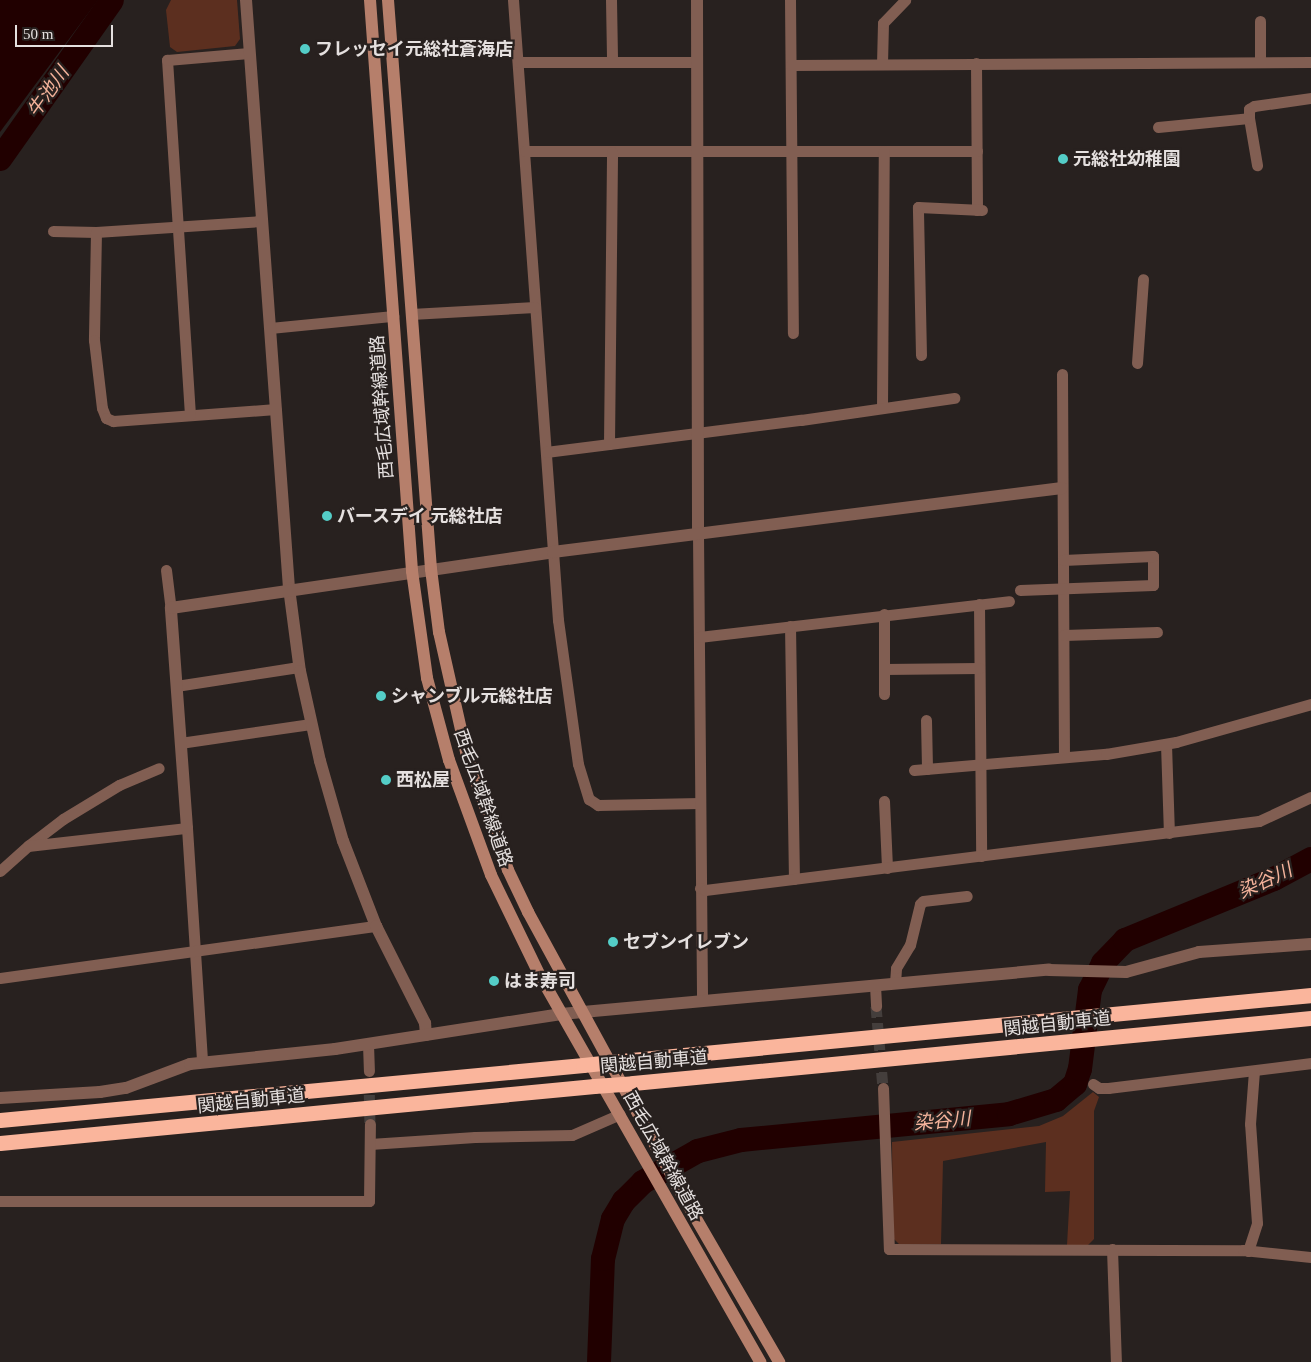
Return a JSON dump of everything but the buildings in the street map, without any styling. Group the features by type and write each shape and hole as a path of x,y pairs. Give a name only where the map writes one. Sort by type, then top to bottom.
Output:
{"highway":[{"name":"関越自動車道","path":"0,1120 1311,995"},
{"name":"関越自動車道","path":"0,1144 1311,1018"}],"main road":[{"name":"西毛広域幹線道路","path":"370,0 412,571 427,678 449,760 495,884 561,1014 620,1114 760,1362"},
{"name":"西毛広域幹線道路","path":"388,0 431,570 439,632 456,714 484,809 512,878 582,1013 657,1150 779,1362"}],"street":[{"path":"246,0 289,588 300,667 311,724 343,841 376,926 425,1023 426,1035"},
{"path":"513,0 553,552 563,665 578,764 589,799 598,805 700,803"},
{"path":"612,0 612,60"},
{"path":"697,0 698,534 702,999"},
{"path":"790,0 793,333"},
{"path":"882,64 883,23 905,0"},
{"path":"1260,21 1260,62"},
{"path":"190,415 176,228 167,60 249,53"},
{"path":"518,62 612,60 698,62"},
{"path":"791,65 1311,62"},
{"path":"921,354 918,207 980,210 976,63"},
{"path":"1256,165 1248,118 1249,109 1254,106 1311,98"},
{"path":"1158,127 1248,118"},
{"path":"882,408 884,151"},
{"path":"524,152 977,151"},
{"path":"609,444 612,152"},
{"path":"53,232 176,228 261,221"},
{"path":"96,232 94,340 102,414 112,421 276,409"},
{"path":"1137,363 1143,279"},
{"path":"411,314 535,307"},
{"path":"270,328 393,316"},
{"path":"1062,374 1064,757"},
{"path":"546,452 954,398"},
{"path":"171,608 289,588 553,552 1062,488"},
{"path":"1020,590 1064,590 1153,585 1153,556 1063,560"},
{"path":"166,570 171,608 202,1062"},
{"path":"699,637 884,614 1009,601"},
{"path":"979,604 981,856"},
{"path":"884,614 884,694"},
{"path":"790,626 794,879"},
{"path":"1064,634 1157,632"},
{"path":"176,686 300,667"},
{"path":"884,669 979,668"},
{"path":"914,770 1106,754 1166,744 1311,704"},
{"path":"926,720 927,769"},
{"path":"180,743 311,724"},
{"path":"1166,744 1169,833"},
{"path":"0,871 63,819 119,785 159,768"},
{"path":"700,888 705,890 1259,821 1311,797"},
{"path":"884,801 886,868"},
{"path":"28,846 187,828"},
{"path":"895,984 896,968 910,945 922,901 966,896"},
{"path":"0,978 195,949 376,926"},
{"path":"0,1098 108,1091 202,1062 368,1044 561,1014 702,999 1049,970 1119,972 1199,952 1311,944"},
{"path":"875,984 876,1006"},
{"path":"368,1044 369,1071"},
{"path":"1093,1084 1099,1088 1108,1088 1311,1063"},
{"path":"1248,1251 1257,1223 1250,1124 1254,1071"},
{"path":"883,1088 887,1135 889,1249 1248,1251 1311,1257"},
{"path":"370,1144 474,1137 572,1135 620,1114"},
{"path":"0,1200 369,1201 370,1124"},
{"path":"1112,1249 1116,1362"}],"shaded area":[{"path":"0,0 98,0 0,132"},
{"path":"171,0 237,0 240,39 235,46 177,52 170,47 166,10"},
{"path":"1093,1092 1099,1097 1094,1111 1094,1239 1088,1245 1067,1245 1070,1191 1045,1192 1046,1142 943,1161 941,1244 899,1244 893,1238 892,1142 1039,1126 1063,1116"}],"waterway":[{"name":"牛池川","path":"0,159 112,0"},
{"name":"染谷川","path":"599,1362 603,1259 613,1219 624,1201 643,1182 698,1151 741,1140 1009,1114 1056,1100 1075,1084 1080,1069 1090,990 1103,963 1125,940 1274,879 1311,859"}],"tunnel":[{"path":"876,1006 883,1088"},
{"path":"369,1078 370,1124"}],"place":[{"name":"フレッセイ元総社蒼海店","path":"305,49"},
{"name":"元総社幼稚園","path":"1063,159"},
{"name":"バースデイ 元総社店","path":"327,516"},
{"name":"シャンブル元総社店","path":"381,696"},
{"name":"西松屋","path":"386,780"},
{"name":"セブンイレブン","path":"613,942"},
{"name":"はま寿司","path":"494,981"}]}
